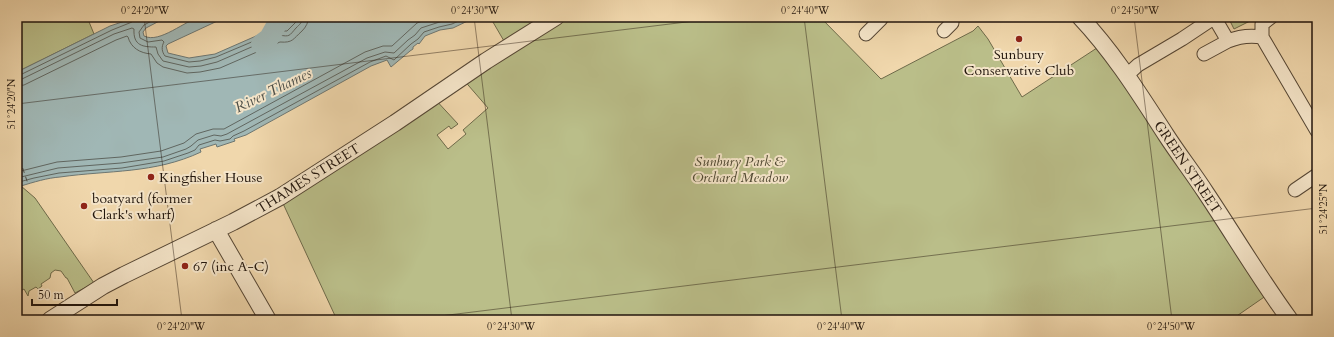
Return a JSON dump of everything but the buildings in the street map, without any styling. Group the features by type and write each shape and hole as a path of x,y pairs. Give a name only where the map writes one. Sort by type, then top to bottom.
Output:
{"street":[{"name":"THAMES STREET","path":"50,320 103,286 264,206 293,189 486,61 556,17"},
{"path":"944,31 952,23 952,17"},
{"name":"GREEN STREET","path":"1080,17 1103,44 1126,76 1206,192 1270,293 1290,320"},
{"path":"1126,76 1138,65 1182,39 1214,17 1228,41"},
{"path":"1271,17 1262,24 1262,37 1317,131"},
{"path":"866,34 881,18"},
{"path":"1204,54 1238,36 1246,35 1262,37"},
{"path":"1294,190 1317,175"},
{"path":"216,230 268,320"}],"green space":[{"path":"17,17 87,17 94,34 17,72"},
{"path":"490,17 544,17 504,41"},
{"name":"Sunbury Park & Orchard Meadow","path":"556,17 820,17 881,79 973,31 978,26 988,39 1022,97 1103,44 1270,293 1231,320 337,320 280,197 433,97 458,124 451,129 449,126 437,135 448,149 466,134 463,130 488,108 462,78"},
{"path":"1234,17 1258,17 1234,29 1229,19"},
{"path":"21,186 35,198 94,283 75,293 67,278 61,271 55,270 51,273 50,278 41,284 42,286 38,289 36,287 29,291 28,296 24,289 17,293 17,192"}],"water":[{"path":"140,17 167,17 146,28 143,32 144,36 150,38 165,34 201,17 226,17 166,46 168,53 189,58 215,54 272,29 277,22 286,27 289,21 296,17 476,17 453,28 440,30 425,36 419,44 418,43 413,47 413,49 391,67 387,60 371,66 246,135 234,139 235,141 217,147 216,144 200,149 201,152 183,159 149,168 50,178 21,186 17,192 17,72 110,26"}],"waterway":[{"name":"River Thames","path":"261,44 269,38 281,17"}],"ferry route":[{"path":"17,151 28,184"}],"place":[{"name":"Sunbury Conservative Club","path":"1019,39"},
{"name":"Kingfisher House","path":"151,177"},
{"name":"boatyard (former Clark's wharf)","path":"84,206"},
{"name":"67 (inc A-C)","path":"185,266"}]}
